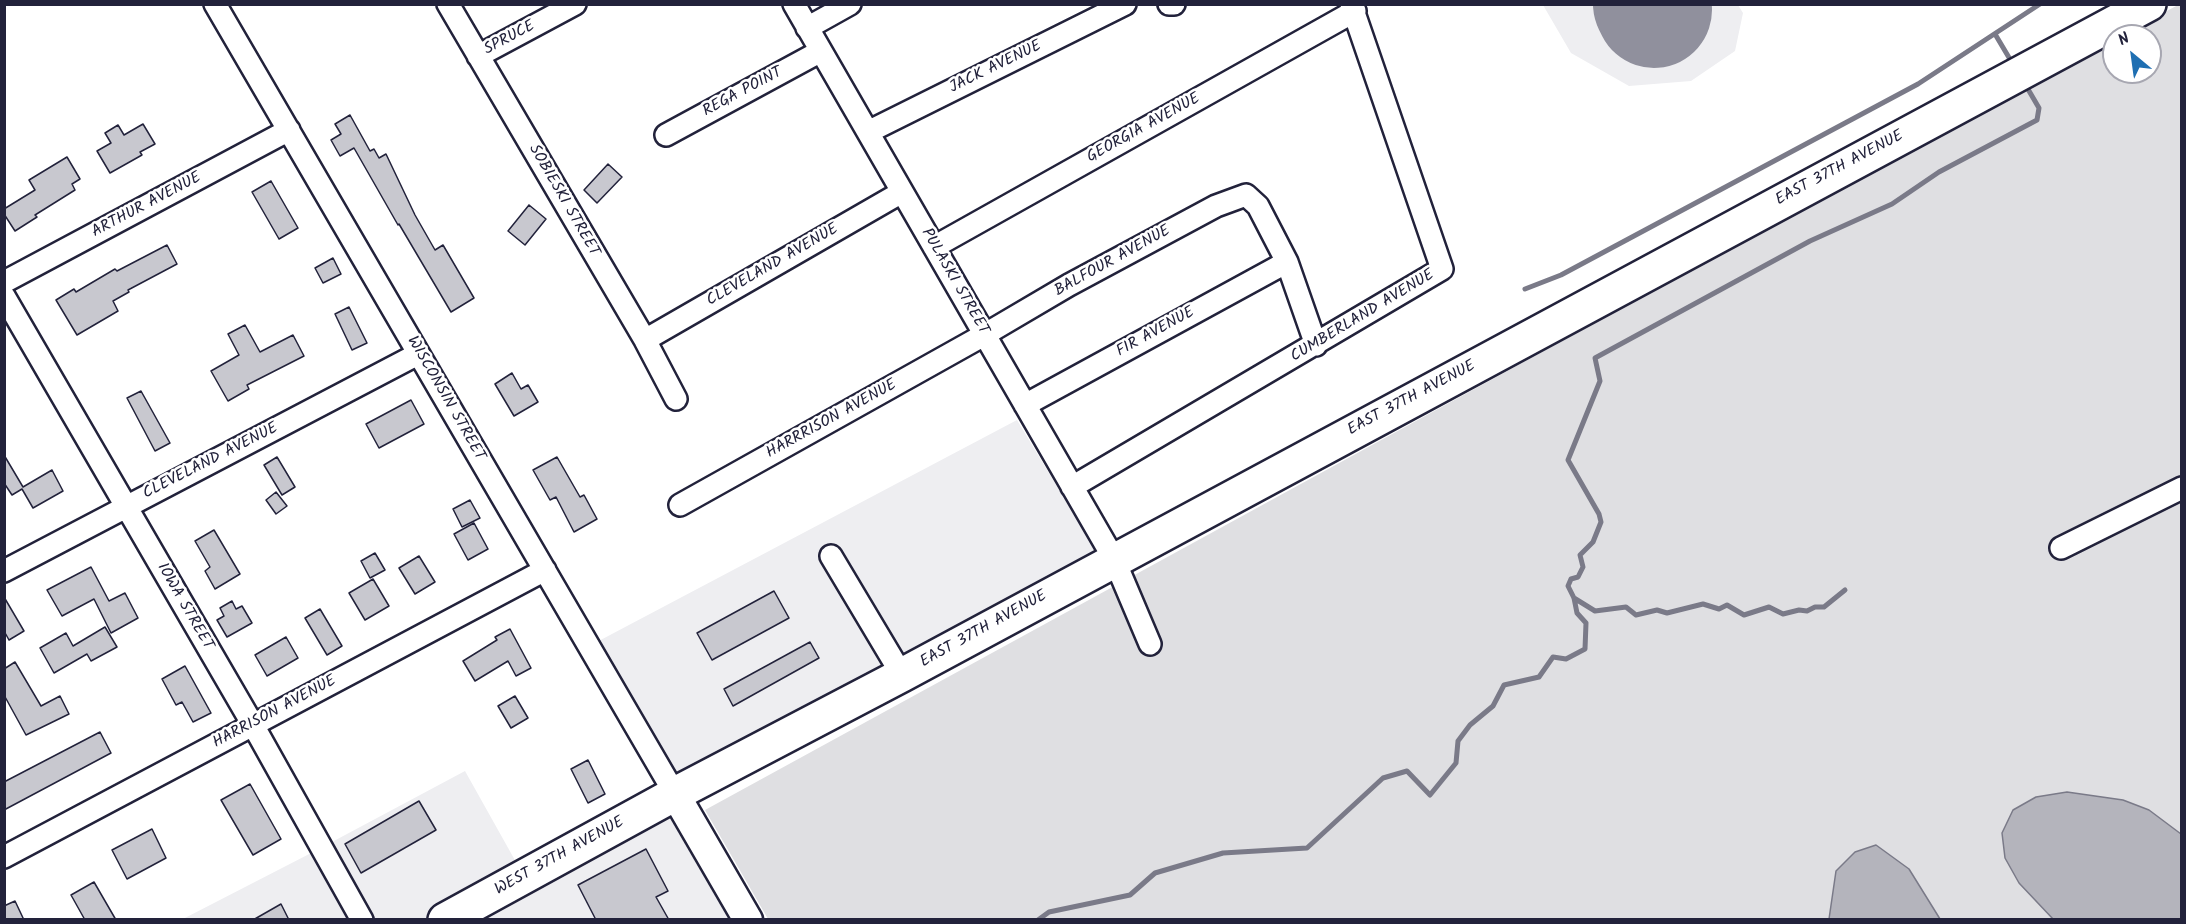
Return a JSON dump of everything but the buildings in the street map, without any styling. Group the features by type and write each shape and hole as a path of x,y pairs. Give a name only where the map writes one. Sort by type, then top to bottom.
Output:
{"main road":[{"name":"EAST 37TH AVENUE","path":"675,794 902,675 2150,4"},
{"name":"WEST 37TH AVENUE","path":"445,920 675,794"}],"street":[{"name":"WISCONSIN STREET","path":"215,4 675,794"},
{"name":"SOBIESKI STREET","path":"448,4 645,340 676,399"},
{"name":"SPRUCE","path":"478,57 575,4"},
{"name":"PULASKI STREET","path":"794,4 1114,559 1150,644"},
{"path":"807,28 850,4"},
{"name":"JACK AVENUE","path":"868,132 1125,4"},
{"path":"1169,4 1174,4"},
{"name":"GEORGIA AVENUE","path":"934,247 1353,8"},
{"name":"CUMBERLAND AVENUE","path":"1072,487 1442,269 1353,8"},
{"name":"REGA POINT","path":"666,135 821,51"},
{"name":"ARTHUR AVENUE","path":"4,282 289,130"},
{"name":"CLEVELAND AVENUE","path":"645,340 902,192"},
{"name":"BALFOUR AVENUE","path":"984,335 1069,285 1216,206 1246,195 1258,206 1287,261"},
{"path":"1287,261 1316,345"},
{"name":"FIR AVENUE","path":"1025,405 1287,261"},
{"name":"IOWA STREET","path":"4,296 253,725 362,920"},
{"name":"HARRRISON AVENUE","path":"680,505 984,335"},
{"name":"CLEVELAND AVENUE","path":"4,571 418,354"},
{"path":"2061,548 2181,488"},
{"path":"831,556 902,675"},
{"name":"HARRISON AVENUE","path":"4,857 544,570"},
{"path":"675,794 748,920"}],"shaded area":[{"path":"1543,5 1738,5 1743,13 1735,51 1691,81 1629,86 1571,53"},
{"path":"2181,5 2181,919 768,919 705,810 2102,46 2102,84 2162,84 2162,24 2142,24"},
{"path":"1017,420 1102,561 677,787 593,644"},
{"path":"465,771 521,871 434,919 181,920 317,850"},
{"path":"2067,792 2123,800 2149,810 2181,834 2181,919 2053,919 2019,883 2005,858 2002,833 2013,810 2036,797"},
{"path":"672,802 741,920 464,920"},
{"path":"1876,845 1909,869 1940,919 1829,919 1836,871 1855,852"}],"waterway":[{"path":"1525,289 1561,275 1918,84 2040,4"},
{"path":"1995,34 2014,66"},
{"path":"1038,920 1049,912 1130,895 1155,873 1223,853 1307,848 1383,778 1407,771 1430,795 1456,763 1458,741 1470,725 1493,706 1504,685 1539,677 1553,657 1566,659 1585,649 1586,623 1577,613 1574,598 1568,586 1571,579 1578,577 1583,567 1580,555 1593,542 1601,522 1599,514 1568,460 1600,381 1595,358 1810,241 1892,204 1939,172 2037,120 2039,108 2025,84"},
{"path":"1574,598 1595,611 1626,607 1636,615 1657,610 1667,613 1703,604 1719,609 1727,605 1744,615 1769,607 1783,614 1824,607 1845,590"}],"runway":[{"path":"1651,4 1654,10"}]}
